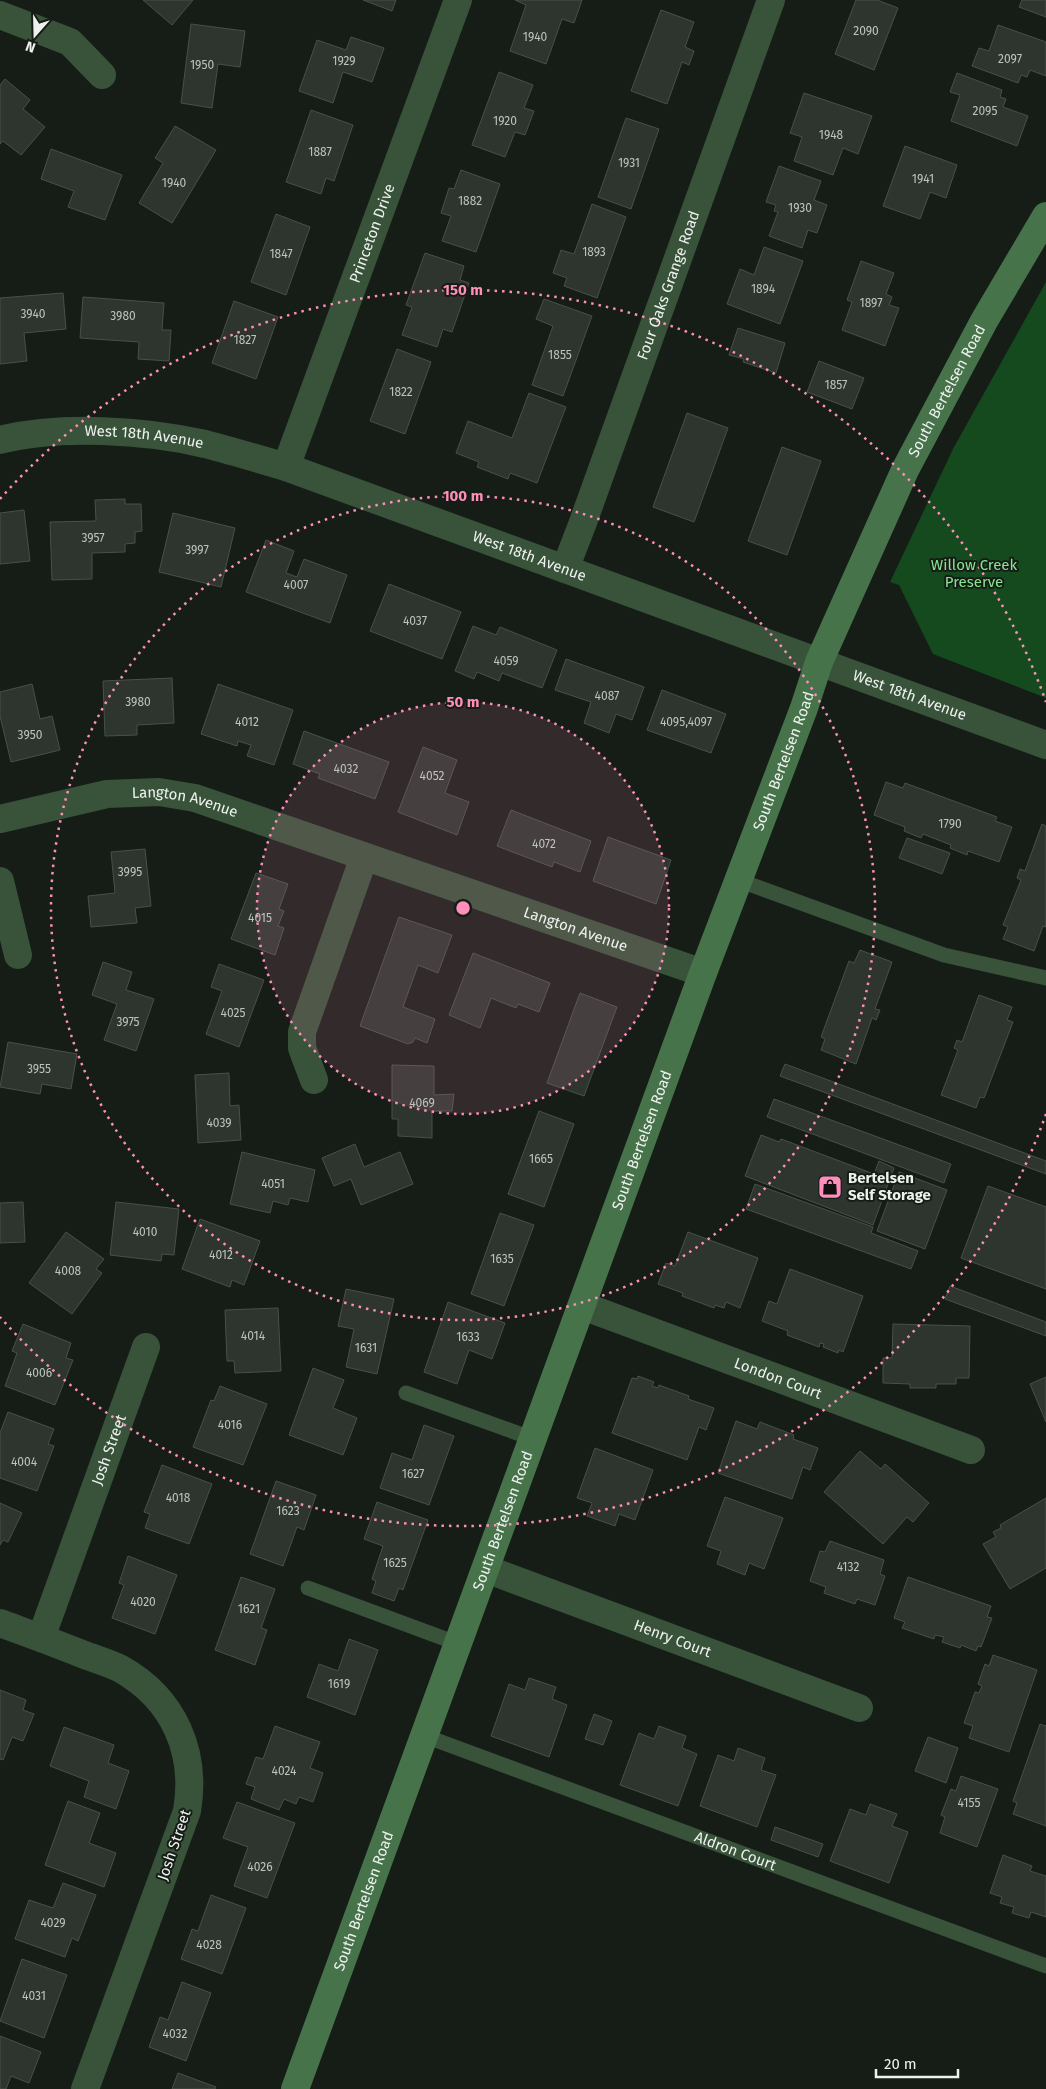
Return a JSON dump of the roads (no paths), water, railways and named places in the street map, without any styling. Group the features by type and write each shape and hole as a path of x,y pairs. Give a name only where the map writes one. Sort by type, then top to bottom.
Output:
{"main road":[{"name":"South Bertelsen Road","path":"295,2089 583,1306 703,973 804,708 819,662 905,470 984,321 1046,216"}],"street":[{"name":"Princeton Drive","path":"286,467 458,0"},
{"name":"Four Oaks Grange Road","path":"564,569 582,524 771,0"},
{"path":"0,15 70,42 102,75"},
{"name":"West 18th Avenue","path":"0,440 60,432 110,431 204,444 286,467 1046,745"},
{"name":"Langton Avenue","path":"0,819 107,794 159,792 195,798 703,973"},
{"path":"314,1080 302,1048 302,1032 364,857"},
{"path":"0,881 18,955"},
{"name":"London Court","path":"583,1306 972,1450"},
{"name":"Josh Street","path":"41,1638 146,1347"},
{"name":"Henry Court","path":"486,1569 860,1708"},
{"name":"Josh Street","path":"0,1623 120,1668 143,1684 157,1697 172,1716 183,1742 189,1765 190,1786 186,1811 85,2089"}],"lane":[{"path":"738,880 944,955 1046,978"},
{"path":"406,1393 534,1439"},
{"path":"308,1588 458,1644"},
{"name":"Aldron Court","path":"424,1736 1046,1966"}],"place":[{"name":"Bertelsen Self Storage","path":"830,1187"}],"park label":[{"name":"Willow Creek Preserve","path":"974,574"}]}
